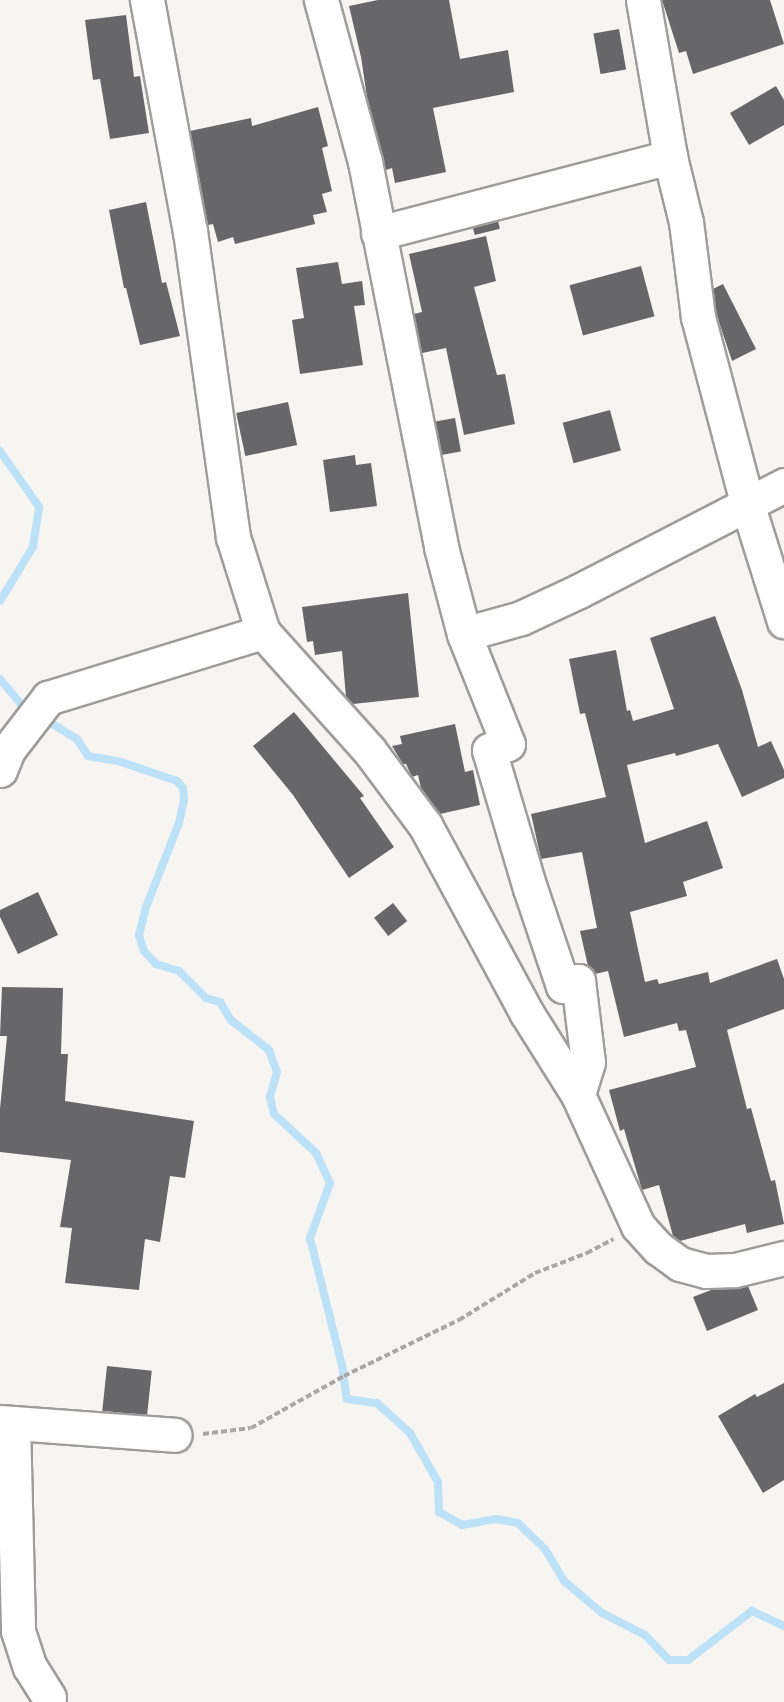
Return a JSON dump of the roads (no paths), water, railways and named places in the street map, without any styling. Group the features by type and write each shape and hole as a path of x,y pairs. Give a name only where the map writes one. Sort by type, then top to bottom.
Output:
{"street":[{"path":"147,0 190,231 233,537 263,632 369,750 425,825 526,1012 578,1095 638,1226 658,1248 680,1264 706,1271 735,1270 784,1258"},
{"path":"321,0 365,162 441,547 464,634 508,744 489,750 530,888 563,986 578,981 585,1019 588,1062 578,1095"},
{"path":"643,0 670,157 686,222 698,316 747,503 784,621"},
{"path":"378,233 670,157"},
{"path":"464,634 521,618 784,485"},
{"path":"0,770 8,750 48,698 263,632"},
{"path":"49,1698 30,1667 18,1630 7,1423 175,1435"}],"waterway":[{"path":"0,451 39,507 33,547 0,601"},
{"path":"0,679 23,706 30,710"},
{"path":"43,718 77,739 88,756 121,762 177,781 183,788 184,800 179,823 146,907 139,935 144,951 156,964 179,971 206,998 220,1002 231,1020 269,1050 277,1072 270,1097 274,1114 316,1153 330,1183 310,1238 342,1365 347,1399 377,1403 410,1433 438,1482 439,1512 462,1525 496,1519 518,1523 545,1549 564,1581 602,1613 645,1635 669,1660 688,1660 752,1611 784,1626"}]}
